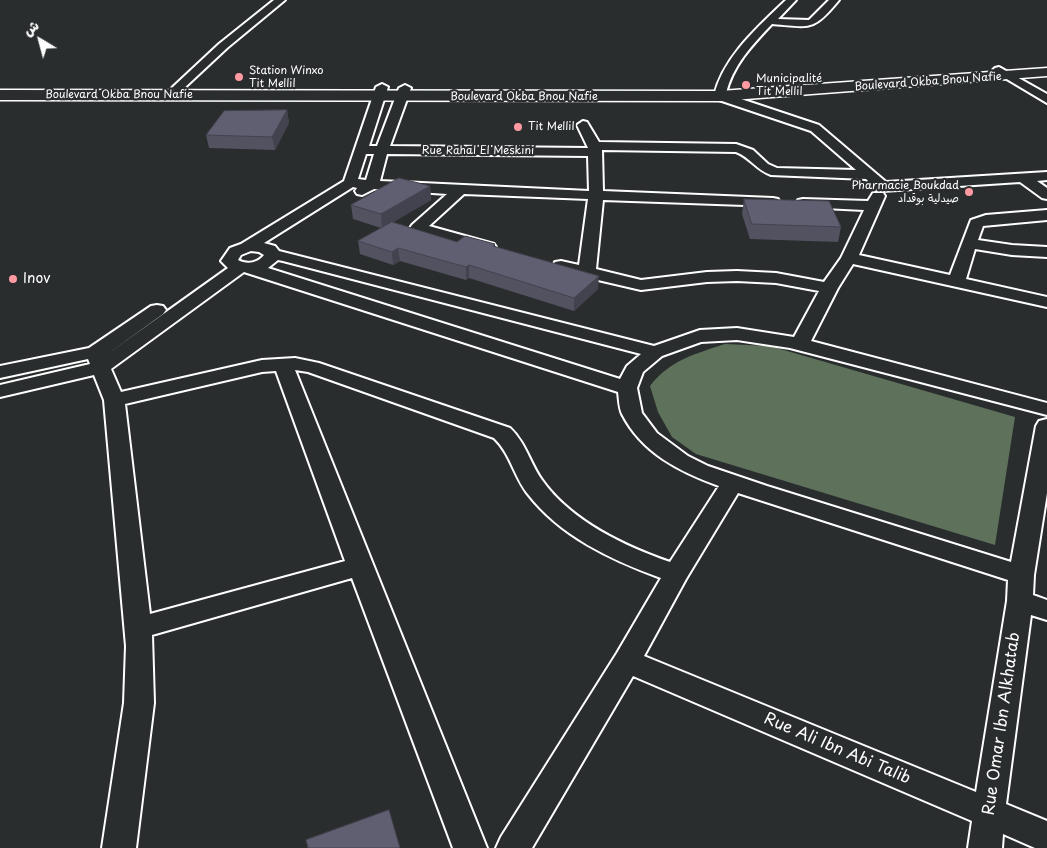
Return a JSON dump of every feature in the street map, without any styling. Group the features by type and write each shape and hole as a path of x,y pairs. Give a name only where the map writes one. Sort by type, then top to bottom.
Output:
{"main road":[{"name":"Boulevard Okba Bnou Nafie","path":"1012,72 1047,66"},
{"name":"Boulevard Okba Bnou Nafie","path":"0,95 720,92 1012,72 1047,72"},
{"name":"Boulevard Okba Bnou Nafie","path":"0,85 380,92"}],"street":[{"path":"178,88 223,46 280,0"},
{"path":"791,0 735,62 726,76 720,92 816,128 883,187 1047,176"},
{"path":"817,1 833,1"},
{"path":"771,20 810,24 833,1"},
{"path":"1012,72 1047,86"},
{"path":"1012,72 1047,99"},
{"path":"350,183 380,92"},
{"path":"0,392 98,360 239,265 264,264 271,259 272,252 372,184 382,150 404,92"},
{"path":"583,125 594,149 596,196 587,272"},
{"name":"Rue Rahal El Meskini","path":"361,150 736,148 748,151 763,169 776,172 868,175"},
{"path":"1024,178 1047,195"},
{"path":"627,388 239,265 232,253 245,248 350,183 596,196 873,206"},
{"path":"800,344 829,288 849,258 883,187"},
{"path":"460,190 418,228 500,250"},
{"path":"956,282 970,244 973,228 978,221 1047,216"},
{"path":"970,244 1012,250 1047,252"},
{"path":"245,248 259,246 272,252 655,352"},
{"path":"849,258 1047,302"},
{"path":"549,263 641,285 737,276 776,278 829,288"},
{"path":"1030,595 680,462 649,438 632,414 627,388 634,370 655,352 689,339 724,334 770,337 1047,409"},
{"path":"0,372 98,360"},
{"path":"98,360 114,400 138,628 139,703 120,848"},
{"path":"114,400 262,366 283,364 312,367 502,433 511,443 534,486 543,497 570,521 588,534 624,554 676,574"},
{"path":"283,364 470,848"},
{"name":"Rue Omar Ibn Alkhatab","path":"985,848 989,813 1030,595 1047,426"},
{"path":"513,848 627,661 676,574 733,483"},
{"path":"138,628 360,566"},
{"name":"Rue Ali Ibn Abi Talib","path":"627,661 1047,837"}],"green space":[{"path":"725,344 770,346 1015,417 995,545 696,454 672,437 658,412 650,386 675,364 693,355"}],"building":[{"path":"287,110 272,137 206,135 224,111"},
{"path":"399,178 430,186 381,214 351,205"},
{"path":"744,199 829,201 841,227 752,224"},
{"path":"392,222 457,242 465,236 495,244 493,246 599,276 574,298 469,265 466,267 398,248 392,252 358,241"},
{"path":"389,810 400,848 308,848 306,840"}],"place":[{"name":"Station Winxo Tit Mellil","path":"239,77"},
{"name":"Municipalité Tit Mellil","path":"746,85"},
{"name":"Tit Mellil","path":"518,127"},
{"name":"Pharmacie Boukdad صيدلية بوقداد","path":"969,192"},
{"name":"Inov","path":"13,279"}]}
